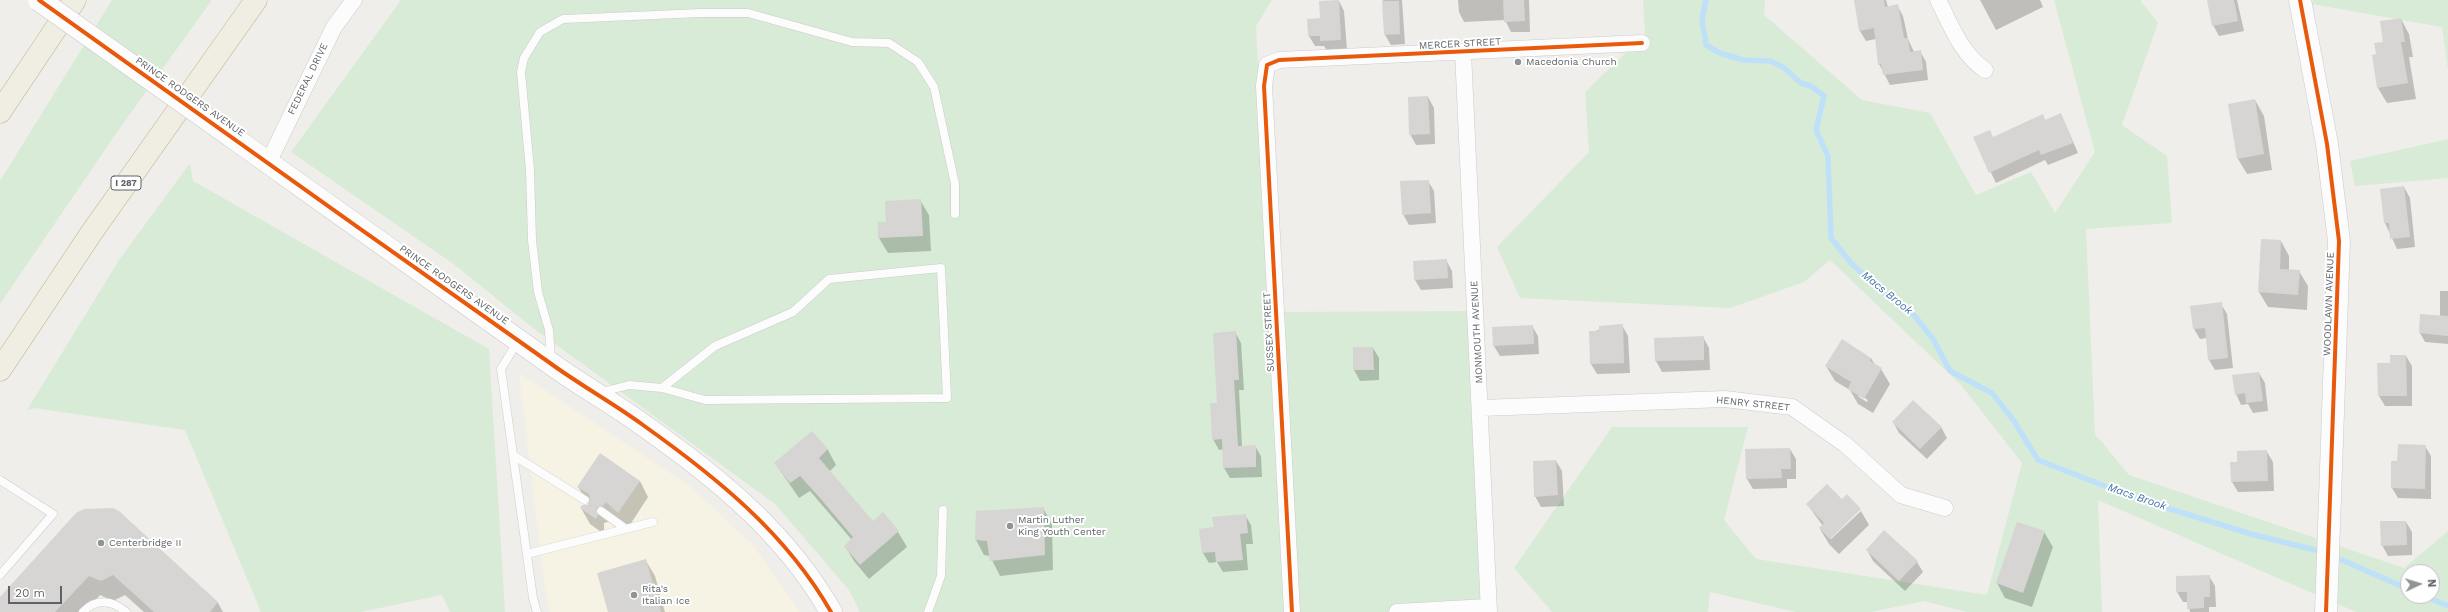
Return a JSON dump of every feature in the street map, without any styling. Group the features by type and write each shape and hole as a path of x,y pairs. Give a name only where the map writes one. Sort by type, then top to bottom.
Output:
{"highway":[{"path":"0,112 75,0"},
{"name":"I 287","path":"0,370 92,232 256,0"}],"street":[{"name":"PRINCE RODGERS AVENUE","path":"39,0 551,364 644,425 747,507 784,543 814,582 831,612"},
{"name":"FEDERAL DRIVE","path":"268,163 334,27 354,0"},
{"path":"1938,0 1965,51 1974,63 1985,70"},
{"name":"WOODLAWN AVENUE","path":"2300,0 2327,144 2339,241 2326,612"},
{"name":"MERCER STREET","path":"1279,60 1642,43"},
{"name":"MONMOUTH AVENUE","path":"1463,52 1481,408 1488,609"},
{"name":"SUSSEX STREET","path":"1279,60 1267,65 1264,86 1292,612"},
{"name":"HENRY STREET","path":"1481,408 1725,400 1792,407 1846,445 1902,495 1945,508"},
{"path":"1397,612 1488,609"}],"lane":[{"path":"551,364 549,330 538,292 532,240 530,170 522,72 524,58 540,32 563,19 701,13 748,13 852,42 889,43 918,62 934,87 955,184 955,214"},
{"path":"597,394 629,385 662,388 705,400 947,398 940,268 829,279 794,312 715,346 662,388"},
{"path":"519,340 501,369 533,598 537,612"},
{"path":"513,455 585,500"},
{"path":"0,480 53,514 0,575"},
{"path":"928,612 941,576 942,510"},
{"path":"601,511 626,529"},
{"path":"527,554 653,522"},
{"path":"83,612 95,602 109,602 120,606 126,612"}],"shaded area":[{"path":"519,373 691,487 752,544 800,612 550,612 545,590"}],"green space":[{"path":"112,0 212,0 115,135 0,304 0,181"},
{"path":"401,0 1272,0 1256,26 1271,312 1470,311 1483,612 860,612 849,590 775,504 533,328 455,265 291,152"},
{"path":"1643,0 1765,0 1764,15 1862,100 1930,113 1976,195 2031,172 2055,213 2095,152 2054,0 2140,0 2158,23 2122,125 2167,156 2172,223 2086,229 2095,434 2129,475 2400,567 2400,604 2440,604 2440,564 2409,564 2448,531 2448,612 2356,612 2098,500 2102,612 1967,612 1924,601 1871,612 1796,612 1710,592 1708,612 1552,612 1514,568 1612,427 1748,427 1724,520 1756,559 1987,595 2022,463 1961,385 1830,260 1804,282 1730,308 1520,298 1497,247 1589,152 1585,92 1645,34"},
{"path":"2313,0 2448,0 2448,70 2442,27 2312,4"},
{"path":"2448,139 2448,178 2355,186 2350,161"},
{"path":"190,163 193,181 489,349 505,612 450,612 442,595 361,612 261,612 185,430 34,408 27,410 119,260"}],"building":[{"path":"1339,0 1341,40 1320,41 1320,36 1308,36 1307,19 1320,18 1319,1"},
{"path":"1503,0 1524,0 1525,21 1504,22"},
{"path":"1854,0 1884,0 1885,7 1898,4 1904,38 1908,38 1910,52 1921,50 1923,70 1883,75 1881,64 1878,65 1874,28 1859,31"},
{"path":"2207,0 2234,0 2238,21 2212,26"},
{"path":"1382,1 1399,1 1400,34 1384,35"},
{"path":"2401,18 2405,42 2401,42 2408,83 2377,88 2372,55 2376,54 2374,43 2383,42 2380,21"},
{"path":"1428,96 1430,134 1409,135 1408,97"},
{"path":"2255,99 2264,154 2237,159 2228,104"},
{"path":"2061,113 2073,143 2041,155 2039,150 1989,173 1973,137 1990,130 1993,137 2043,114 2045,120"},
{"path":"1429,180 1431,213 1402,215 1400,181"},
{"path":"2404,186 2410,237 2390,239 2389,223 2384,223 2380,189"},
{"path":"921,199 923,236 878,238 878,222 886,222 885,201"},
{"path":"2261,239 2281,240 2280,269 2300,270 2298,295 2258,292"},
{"path":"1447,259 1448,278 1414,280 1413,261"},
{"path":"2222,302 2228,358 2208,360 2205,328 2193,329 2190,306"},
{"path":"2420,314 2448,316 2448,336 2419,333"},
{"path":"1623,324 1624,363 1590,364 1589,331 1599,331 1599,326"},
{"path":"1533,325 1534,344 1493,346 1492,327"},
{"path":"1236,331 1239,380 1234,380 1238,446 1256,445 1256,467 1223,468 1222,439 1212,440 1210,403 1217,403 1213,333"},
{"path":"1704,336 1704,360 1655,361 1654,338"},
{"path":"1842,339 1871,358 1870,361 1882,368 1864,399 1848,389 1851,382 1825,366"},
{"path":"1353,347 1373,347 1374,370 1353,370"},
{"path":"2390,355 2406,355 2407,396 2378,396 2377,363 2390,363"},
{"path":"2259,372 2263,401 2246,403 2245,393 2235,395 2232,375"},
{"path":"1913,400 1942,427 1920,449 1892,422"},
{"path":"812,431 828,449 819,458 873,521 883,512 899,531 860,565 844,546 853,537 800,476 790,483 774,463"},
{"path":"2398,444 2426,445 2425,489 2391,488 2391,461 2397,461"},
{"path":"1790,448 1791,469 1781,469 1782,478 1746,479 1745,449"},
{"path":"2267,450 2268,481 2231,482 2230,462 2237,462 2237,451"},
{"path":"600,453 640,481 618,513 606,502 603,506 596,508 598,515 596,519 580,508 582,505 588,505 590,500 589,494 577,487"},
{"path":"1556,460 1558,495 1534,497 1533,461"},
{"path":"1827,484 1842,499 1847,494 1861,509 1830,539 1819,528 1824,523 1806,504"},
{"name":"Martin Luther King Youth Center","path":"1044,507 1045,555 990,561 987,541 975,540 976,511"},
{"name":"Centerbridge II","path":"113,508 119,511 218,602 210,612 154,612 113,575 101,581 89,576 55,612 0,612 0,597 76,513 84,509"},
{"path":"1246,514 1248,533 1240,534 1243,560 1216,562 1215,552 1202,553 1199,529 1214,527 1212,517"},
{"path":"2380,521 2406,521 2407,545 2381,546"},
{"path":"2017,522 2045,531 2023,593 1996,583"},
{"path":"1884,530 1918,561 1899,581 1866,550"},
{"path":"646,559 661,612 608,612 597,573"},
{"path":"2210,575 2210,597 2204,597 2204,608 2187,609 2187,592 2176,592 2176,576"}],"waterway":[{"name":"Macs Brook","path":"1706,0 1702,19 1706,45 1720,53 1743,60 1770,61 1783,67 1801,83 1811,86 1824,96 1816,130 1828,156 1831,238 1851,263 1884,293 1914,315 1933,339 1950,371 1992,393 2014,421 2038,460 2138,499 2251,534 2315,550"},
{"name":"Macs Brook","path":"2342,560 2400,585"},
{"name":"Macs Brook","path":"2440,603 2448,606"}],"cycle path":[{"path":"39,0 561,371 632,417 697,465 748,508 771,532 813,583 831,612"},
{"path":"2300,0 2327,144 2339,241 2326,612"},
{"path":"1292,612 1264,86 1267,65 1279,60 1642,43"}],"place":[{"name":"Macedonia Church","path":"1518,62"},
{"name":"Martin Luther King Youth Center","path":"1010,526"},
{"name":"Centerbridge II","path":"101,543"},
{"name":"Rita's Italian Ice","path":"634,595"}]}
